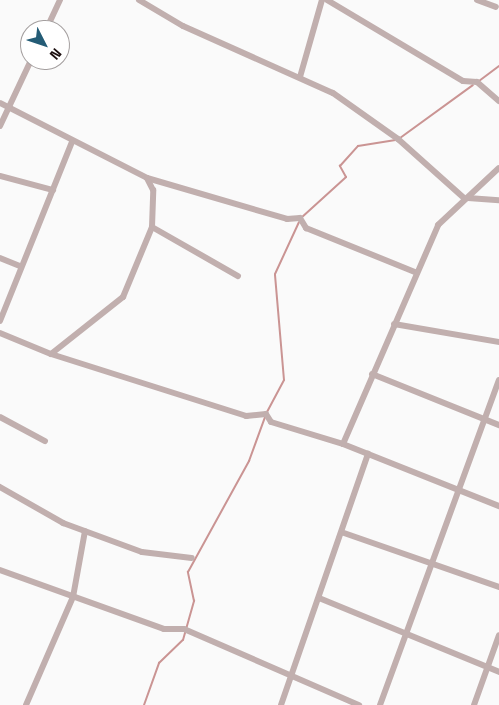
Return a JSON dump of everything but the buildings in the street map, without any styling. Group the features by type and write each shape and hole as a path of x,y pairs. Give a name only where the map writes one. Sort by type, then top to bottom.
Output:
{"street":[{"path":"51,20 60,0"},
{"path":"139,0 183,26 332,93 398,139 466,198 499,200"},
{"path":"300,77 322,0"},
{"path":"326,0 463,81 477,82 499,101"},
{"path":"477,0 496,7"},
{"path":"0,126 26,70"},
{"path":"0,103 72,142 146,178 288,219 300,218 306,228 415,272"},
{"path":"0,320 20,266 72,142"},
{"path":"343,444 415,272 438,225 499,168"},
{"path":"0,176 53,190"},
{"path":"51,354 119,304 152,227 153,190 146,178"},
{"path":"152,227 238,276"},
{"path":"0,258 20,266"},
{"path":"394,324 499,342"},
{"path":"0,333 51,354 246,416 266,414 271,422 343,444 499,506"},
{"path":"372,374 499,425"},
{"path":"380,705 429,563 487,420 499,380"},
{"path":"0,417 45,441"},
{"path":"281,705 344,533 368,454"},
{"path":"0,486 85,531 142,552 192,558"},
{"path":"26,705 73,597 85,531"},
{"path":"344,533 499,588"},
{"path":"0,570 164,629 184,629 358,705"},
{"path":"319,598 499,672"},
{"path":"474,705 499,635"}],"waterway":[{"path":"479,81 499,66"},
{"path":"400,138 473,85"},
{"path":"301,218 346,177 340,166 358,146 396,140"},
{"path":"267,412 284,380 275,274 299,222"},
{"path":"144,705 159,663 183,640 194,601 188,572 249,461 265,417"}]}
